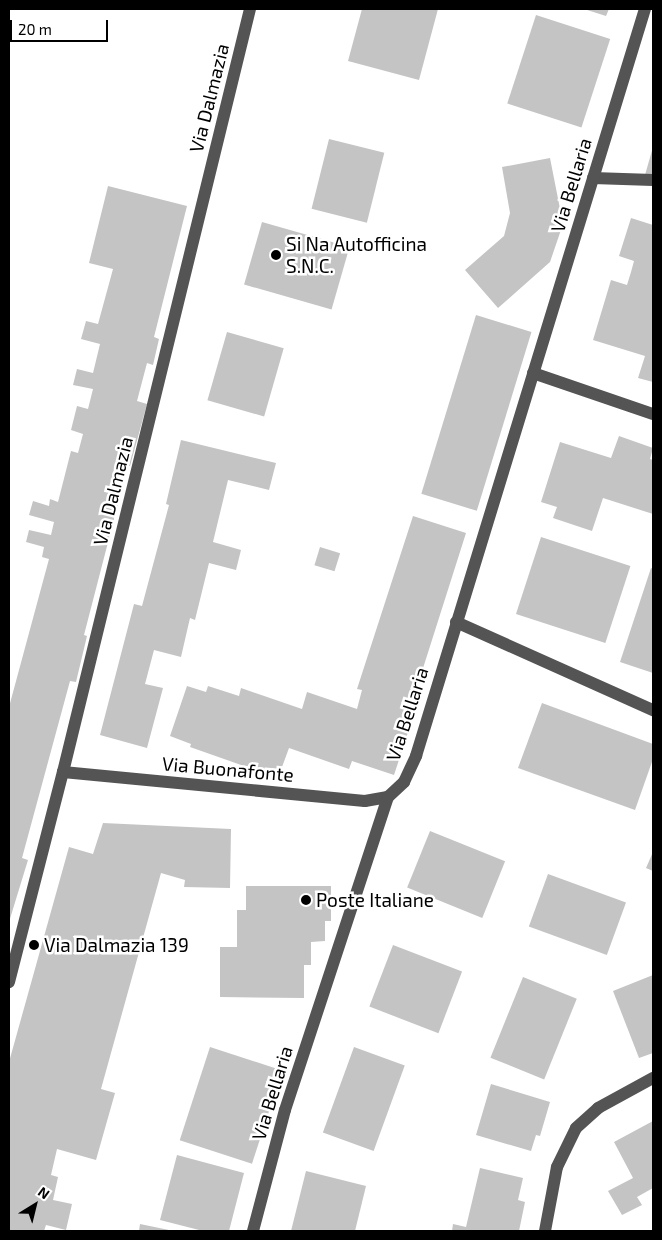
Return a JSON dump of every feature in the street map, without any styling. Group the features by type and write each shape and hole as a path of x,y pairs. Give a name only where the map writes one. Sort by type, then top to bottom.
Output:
{"street":[{"name":"Via Dalmazia","path":"9,982 63,772 250,9"},
{"name":"Via Bellaria","path":"253,1231 285,1110 388,797 404,782 416,756 645,9"},
{"path":"593,178 653,180"},
{"path":"533,373 653,414"},
{"path":"456,622 653,710"},
{"name":"Via Buonafonte","path":"63,772 364,800 388,797"},
{"path":"545,1231 557,1167 576,1128 598,1108 653,1078"}],"building":[{"path":"362,9 438,9 419,80 348,61"},
{"path":"584,9 609,9 606,16"},
{"path":"536,15 610,39 581,128 507,103"},
{"path":"329,139 384,153 367,223 312,209"},
{"path":"653,147 653,175 645,175"},
{"path":"550,158 563,224 550,262 498,308 465,270 504,236 510,213 502,167"},
{"path":"108,186 187,206 154,337 159,339 153,365 147,363 137,401 147,404 130,466 122,464 114,495 120,496 84,635 87,636 76,682 70,681 22,858 28,860 9,922 9,707 49,559 42,557 44,547 26,542 29,530 51,535 54,522 29,515 33,501 49,506 50,499 58,502 71,451 78,453 83,434 71,430 77,406 88,409 93,389 73,385 77,369 93,373 100,344 81,339 86,321 98,324 113,269 89,263"},
{"path":"631,218 653,225 653,382 638,378 645,356 593,340 611,280 627,285 634,261 619,256"},
{"path":"262,222 349,247 332,310 244,284"},
{"path":"476,315 531,332 477,511 421,494"},
{"path":"227,332 284,348 264,417 207,400"},
{"path":"619,436 653,448 650,459 653,460 653,514 603,498 592,531 553,518 557,507 541,502 560,442 611,458"},
{"path":"181,440 276,463 269,490 228,480 213,542 241,550 236,570 209,563 195,620 190,618 181,657 154,650 145,684 163,688 147,748 100,735 134,604 142,606 169,505 166,504"},
{"path":"413,516 466,533 411,706 416,708 394,775 352,761 349,769 289,748 278,778 190,747 191,744 170,736 187,686 206,692 208,686 239,696 241,688 302,709 307,692 357,709 362,690 357,689"},
{"path":"541,537 630,566 605,643 516,614"},
{"path":"320,547 340,553 335,571 314,565"},
{"path":"651,568 653,569 653,673 620,662"},
{"path":"542,703 653,744 653,759 635,810 518,768"},
{"path":"103,823 231,829 230,888 184,887 185,880 161,873 101,1089 115,1093 96,1160 57,1149 51,1175 58,1177 53,1200 72,1204 66,1230 46,1225 44,1231 9,1231 9,1062 69,847 93,854"},
{"path":"430,831 505,861 482,918 407,888"},
{"path":"653,852 653,871 646,868"},
{"path":"548,874 626,902 607,955 529,927"},
{"path":"246,886 331,886 331,921 325,921 325,941 311,942 311,965 304,965 304,998 220,997 220,947 237,947 237,910 246,910"},
{"path":"393,945 462,972 438,1033 369,1007"},
{"path":"653,975 653,1053 639,1058 613,991"},
{"path":"523,977 577,999 544,1079 490,1058"},
{"path":"210,1047 282,1070 252,1164 180,1140"},
{"path":"354,1047 405,1065 374,1151 323,1133"},
{"path":"491,1084 550,1102 540,1136 536,1135 531,1151 476,1135"},
{"path":"653,1121 653,1188 637,1197 642,1205 622,1215 608,1191 633,1178 614,1142"},
{"path":"177,1155 244,1173 229,1231 203,1231 160,1220"},
{"path":"480,1168 523,1178 518,1200 525,1202 519,1231 452,1231 453,1224 466,1227"},
{"path":"306,1171 366,1186 355,1231 291,1231"},
{"path":"140,1224 169,1230 169,1231 139,1231"}],"place":[{"name":"Si Na Autofficina S.N.C.","path":"276,255"},
{"name":"Poste Italiane","path":"306,900"},
{"name":"Via Dalmazia 139","path":"34,945"}]}
